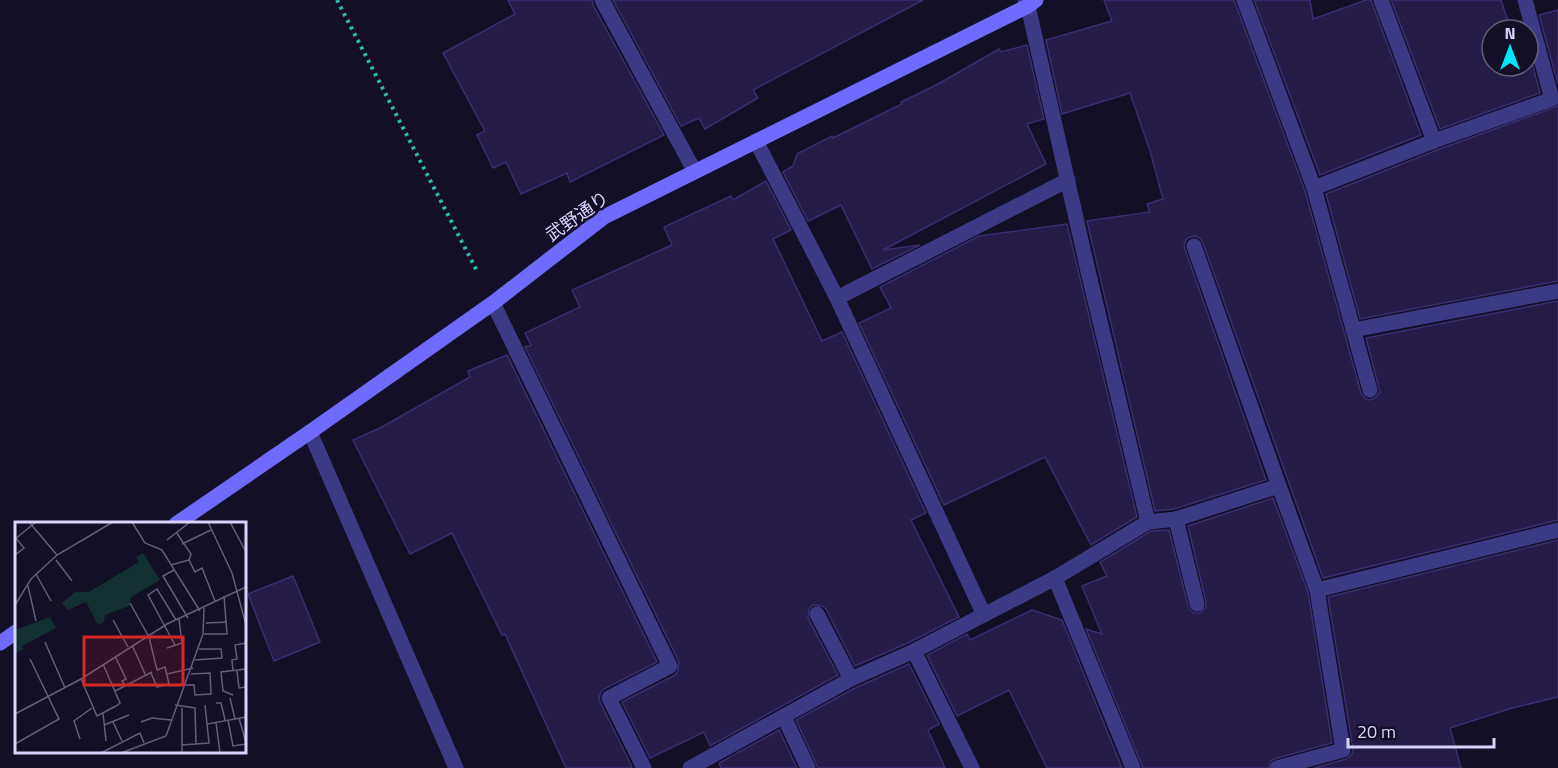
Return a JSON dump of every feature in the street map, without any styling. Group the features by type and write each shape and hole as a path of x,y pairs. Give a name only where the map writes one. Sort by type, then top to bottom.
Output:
{"street":[{"path":"602,0 695,172"},
{"path":"1244,0 1314,188 1370,390"},
{"path":"1381,0 1434,141"},
{"path":"1314,188 1434,141 1552,99 1525,0"},
{"name":"武野通り","path":"179,522 493,303 604,217 1029,2"},
{"path":"1029,2 1148,522"},
{"path":"756,141 837,298 984,615"},
{"path":"837,298 1068,180"},
{"path":"1194,246 1317,590 1343,750 1277,768"},
{"path":"1353,330 1558,291"},
{"path":"493,303 670,666 609,698 644,768"},
{"path":"310,432 456,768"},
{"path":"690,768 851,679 914,651 1055,578 1148,522 1176,519 1279,486"},
{"path":"1176,519 1197,604"},
{"path":"1317,590 1558,530"},
{"path":"1055,578 1133,768"},
{"path":"817,614 851,679"},
{"path":"0,643 15,633"},
{"path":"914,651 972,768"},
{"path":"784,717 808,768"}],"path":[{"path":"337,0 493,303"}],"building":[{"path":"508,0 592,0 664,135 570,182 567,173 521,194 506,162 493,168 477,135 485,131 443,53 515,14"},
{"path":"613,0 923,0 753,90 758,98 705,129 699,118 681,126"},
{"path":"1104,0 1234,0 1305,191 1361,393 1368,400 1373,399 1380,392 1366,338 1558,301 1558,520 1323,578 1203,243 1195,236 1186,240 1185,249 1266,480 1174,509 1155,511 1087,221 1150,212 1147,204 1163,199 1150,151 1130,93 1062,114 1046,40 1112,21"},
{"path":"1254,0 1310,0 1313,19 1371,0 1421,135 1320,175"},
{"path":"1391,0 1501,0 1507,18 1480,18 1480,78 1536,78 1540,93 1440,129"},
{"path":"1558,10 1558,84 1540,18 1539,15"},
{"path":"1027,45 1044,119 1027,124 1046,164 883,250 920,245 872,269 841,205 808,221 783,172 793,166 797,154 902,104 901,102 940,83 999,49 1001,52"},
{"path":"1558,106 1558,281 1360,319 1326,194"},
{"path":"766,181 791,230 773,239 822,341 842,332 926,513 911,520 959,617 855,666 826,609 813,605 809,609 808,618 838,675 710,746 704,732 650,758 622,702 675,675 679,662 525,347 531,345 525,333 580,307 572,290 672,245 664,227 731,196 733,200"},
{"path":"1067,224 1137,517 1091,545 1045,457 944,505 859,323 891,308 880,287 979,236"},
{"path":"507,355 657,662 604,689 599,697 632,767 630,768 566,768 505,634 502,635 452,533 410,554 353,440 382,427 470,377 468,371"},
{"path":"1273,498 1308,592 1332,743 1274,759 1268,768 1143,768 1086,629 1102,634 1082,586 1107,576 1100,562 1151,531 1169,530 1188,606 1194,613 1200,613 1206,607 1206,602 1188,526"},
{"path":"1558,540 1558,697 1512,708 1450,728 1461,768 1314,768 1346,759 1352,754 1353,749 1328,597"},
{"path":"293,576 320,642 274,661 248,594"},
{"path":"1032,610 1062,620 1122,768 1047,768 1009,690 957,716 927,655 967,634 970,640"},
{"path":"909,664 939,724 928,730 945,768 818,768 796,720 855,688"},
{"path":"779,730 797,768 721,768 719,763"}]}
